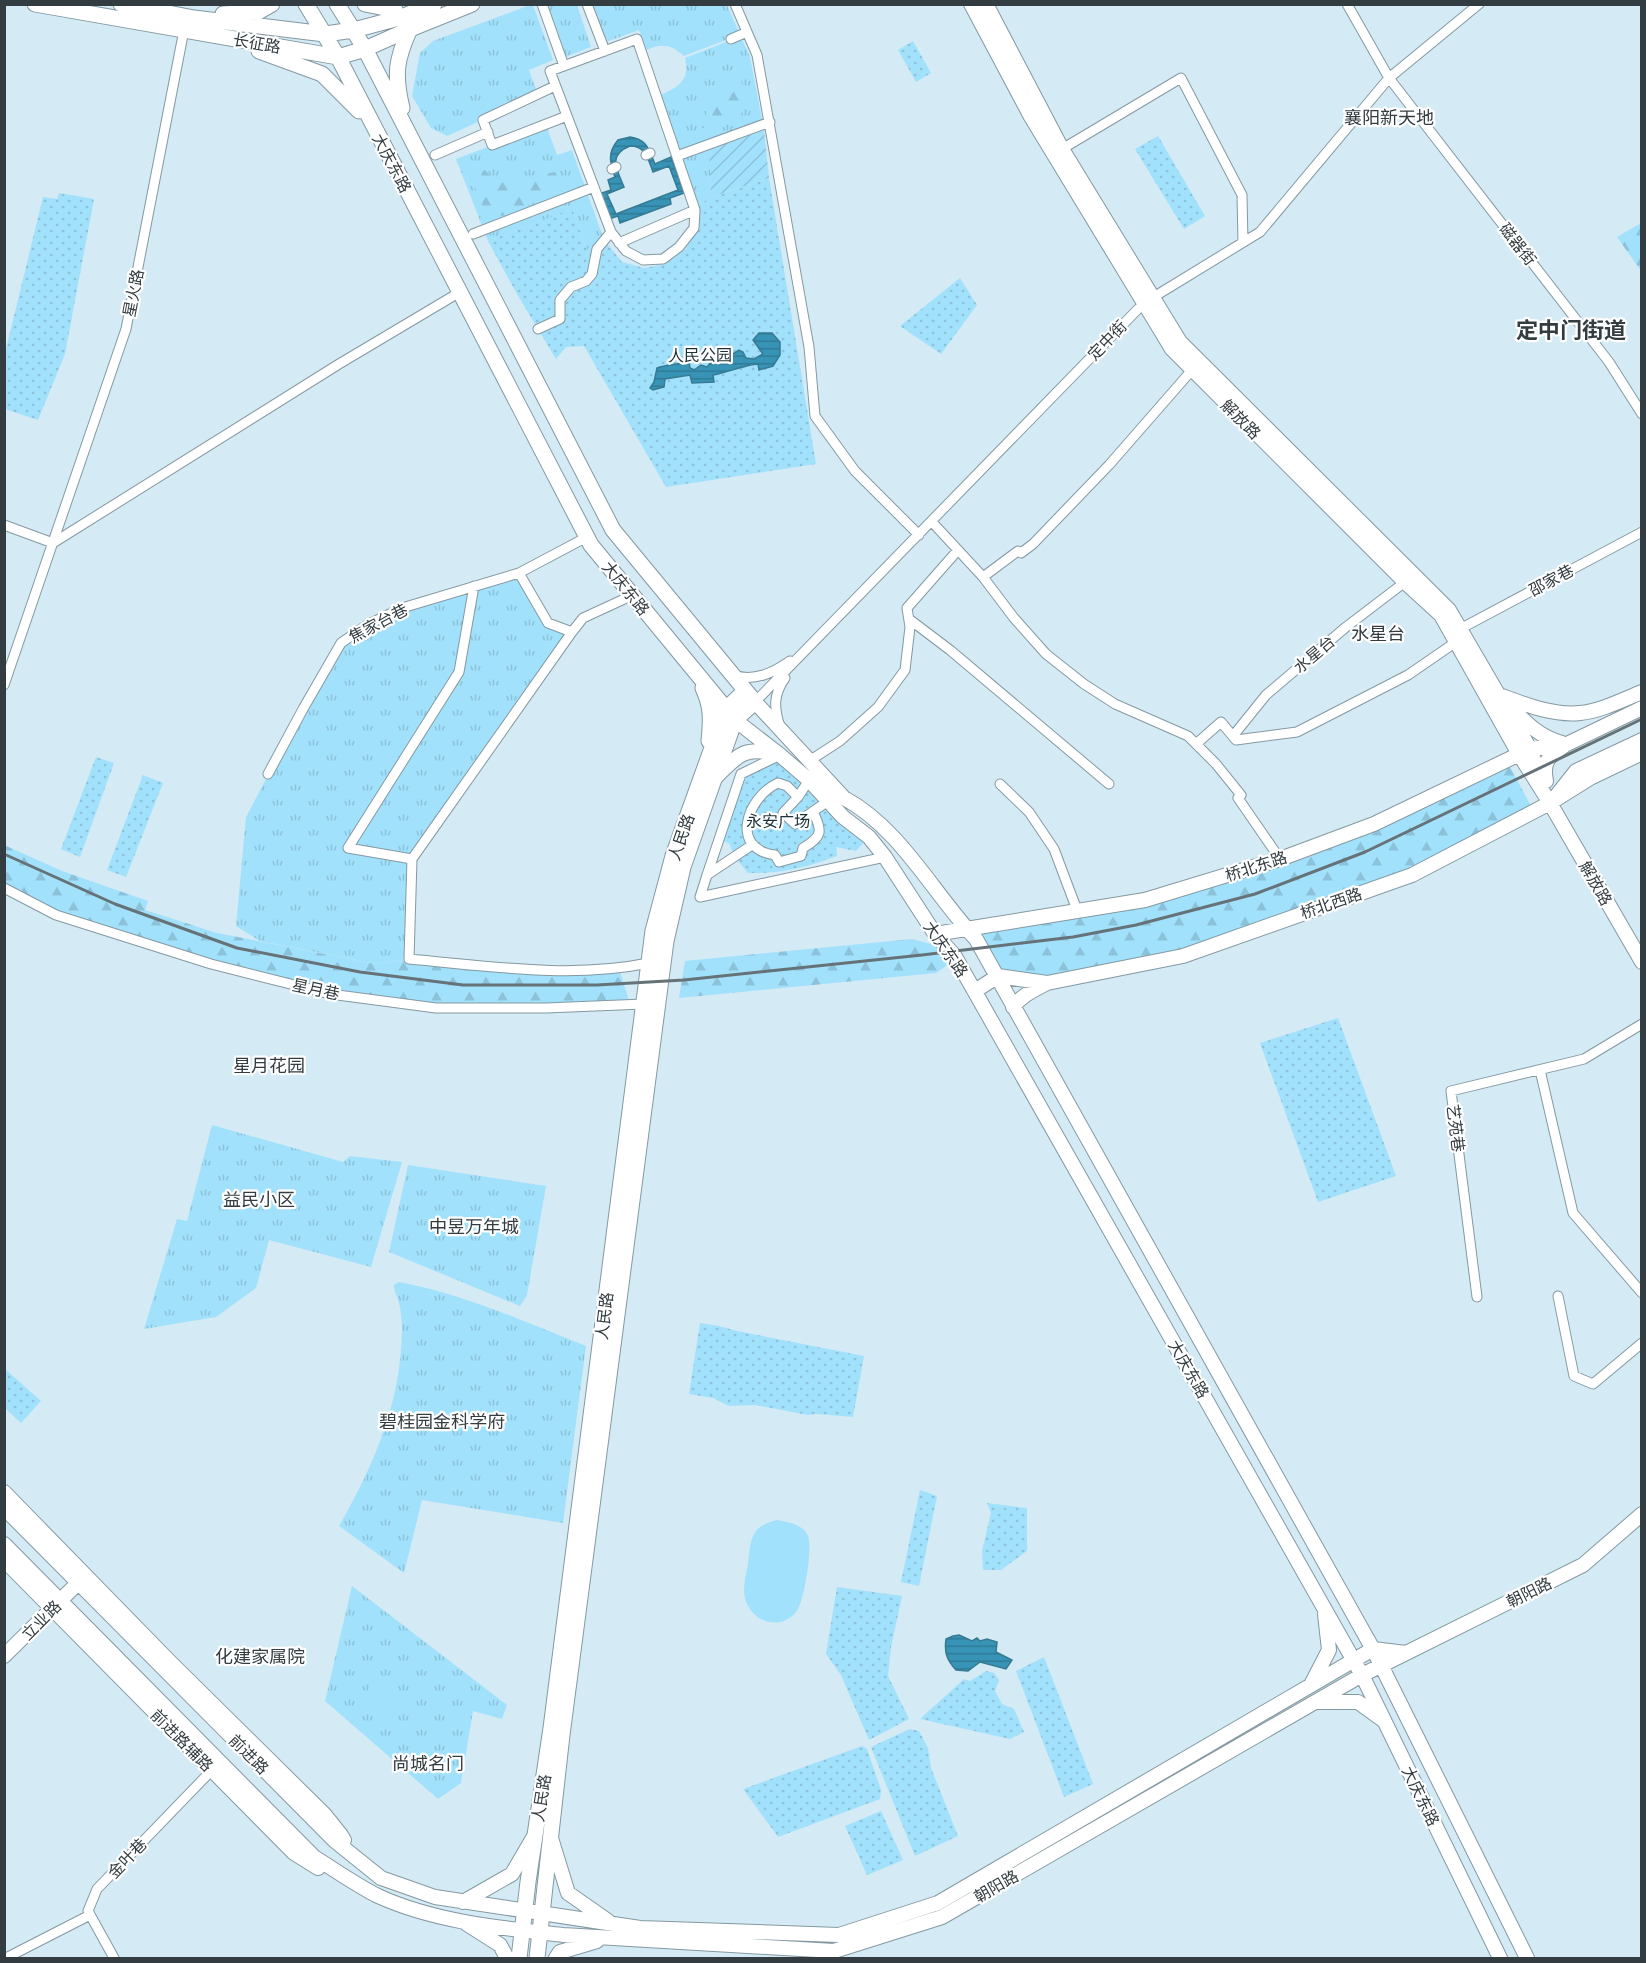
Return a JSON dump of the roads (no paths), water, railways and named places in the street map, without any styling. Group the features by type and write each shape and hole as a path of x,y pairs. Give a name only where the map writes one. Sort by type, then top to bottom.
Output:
{"main road":[{"name":"长征路","path":"34,4 338,57 365,49 401,19 412,4"},
{"name":"长征路","path":"121,4 194,18 325,34 472,4"},
{"path":"194,18 258,12 272,4"},
{"name":"大庆东路","path":"306,4 338,57 591,545 731,715 809,780 843,817 869,837 885,857 935,934 954,955 1362,1675 1500,1959"},
{"name":"大庆东路","path":"337,4 360,28 365,49 613,530 750,697 844,798 860,807 901,846 976,939 1373,1649 1527,1959"},
{"path":"364,4 401,19 434,4"},
{"name":"解放路","path":"971,4 1030,115 1148,301 1180,342 1449,610 1458,635 1641,962"},
{"name":"解放路","path":"987,4 1062,149 1148,301 1172,349 1405,582 1441,615 1458,635 1499,695 1524,752"},
{"path":"401,19 396,74 407,131"},
{"path":"137,22 153,29 260,51 322,74 374,128"},
{"path":"692,667 709,701 711,773"},
{"path":"1499,695 1548,711 1579,714 1603,708 1641,692"},
{"path":"1499,695 1539,733 1550,740 1567,744"},
{"name":"人民路","path":"519,1959 525,1911 543,1835 563,1724 666,941 683,867 711,773 731,715 750,697"},
{"path":"1550,803 1544,770 1552,754 1567,744 1641,708"},
{"path":"1550,803 1576,771 1641,740"},
{"name":"桥北东路","path":"935,934 1145,900 1280,859 1374,824 1524,752 1567,744"},
{"path":"711,773 738,755 763,751 780,755"},
{"name":"桥北西路","path":"998,976 1047,983 1183,956 1424,869 1550,803 1590,778 1641,753"},
{"name":"人民路","path":"537,1959 542,1914 543,1835 554,1705 653,931 673,856 711,773"},
{"path":"975,991 998,976"},
{"path":"1014,1007 1018,1000 1047,983"},
{"path":"4,1492 169,1661 325,1815 341,1835 350,1853"},
{"name":"前进路","path":"4,1509 335,1841 381,1878 435,1897 542,1914"},
{"name":"朝阳路","path":"542,1914 611,1931 834,1951 942,1917 1362,1675 1582,1565 1641,1514"},
{"name":"前进路","path":"4,1544 56,1605 314,1857 377,1895 428,1914 522,1931 540,1932"},
{"name":"前进路辅路","path":"4,1560 56,1605 294,1853 334,1879 377,1895"},
{"name":"立业路","path":"4,1656 78,1583"},
{"path":"1311,1684 1329,1650 1324,1609"},
{"path":"1373,1649 1406,1653"},
{"name":"朝阳路","path":"540,1932 611,1931 640,1928 839,1935 938,1903 1373,1649"},
{"path":"1316,1702 1358,1702 1384,1722"},
{"path":"463,1902 512,1874 543,1835 568,1893 611,1931 561,1952 556,1959"},
{"path":"460,1920 500,1945 507,1959"}],"street":[{"path":"542,4 564,66"},
{"path":"587,4 605,51"},
{"path":"735,4 757,55 809,347 815,416 855,471 919,535"},
{"name":"磁器街","path":"1347,4 1389,78 1609,362 1641,414"},
{"name":"定中街","path":"750,697 807,650 1148,301 1260,232 1389,78 1479,4"},
{"path":"731,39 747,32"},
{"name":"星火路","path":"4,685 126,329 183,34"},
{"path":"637,39 695,210 694,228 679,247 663,259 643,260 626,251 611,232 550,71 564,66 637,39"},
{"path":"1062,149 1181,78 1242,195 1243,242"},
{"path":"555,86 483,120 492,145 567,116"},
{"path":"677,156 770,122"},
{"path":"435,155 488,132"},
{"path":"473,234 594,188"},
{"path":"619,243 695,210"},
{"path":"538,329 560,319 560,300 571,287 586,281 592,274 597,249 611,232"},
{"path":"4,525 53,543 339,364 460,292"},
{"path":"983,577 1018,551 1021,553 1033,544 1109,465 1192,370"},
{"path":"932,522 983,577 1014,618 1046,654 1084,684 1115,704 1188,736 1216,764 1241,795 1238,798 1280,859"},
{"name":"邵家巷","path":"1196,744 1221,722 1236,740 1297,732 1408,675 1458,635 1641,532"},
{"name":"焦家台巷","path":"268,774 341,643 367,625 402,608 519,573 587,537"},
{"path":"809,761 840,741 878,707 905,670 910,627 907,608 958,550"},
{"path":"519,573 548,623 572,632"},
{"name":"水星台","path":"1233,736 1266,695 1346,627 1405,582"},
{"path":"412,859 348,848 459,672 474,586"},
{"path":"633,595 583,618 412,859 409,959 556,971 624,968 649,963"},
{"path":"909,620 950,650 1109,784"},
{"path":"732,674 742,678 771,674 807,650"},
{"path":"782,731 775,710 779,687 807,650"},
{"path":"780,755 741,774 700,897 885,857"},
{"path":"809,780 798,797 783,813 795,824 828,801"},
{"path":"798,797 787,786 778,783 769,787 758,799 750,815 747,832 752,845 763,853 775,855 779,862 801,856 803,848 814,842 818,834 820,825 813,812"},
{"path":"1000,784 1029,812 1054,849 1077,910"},
{"path":"707,875 752,845"},
{"name":"星月巷","path":"4,888 56,915 211,964 330,994 436,1008 546,1008 644,1004"},
{"name":"艺苑巷","path":"1477,1297 1451,1091 1584,1059 1641,1024"},
{"path":"1540,1070 1572,1214 1641,1293"},
{"path":"1558,1296 1574,1376 1593,1384 1641,1343"},
{"name":"金叶巷","path":"90,1915 88,1911 97,1889 212,1770"},
{"path":"6,1959 90,1915 114,1959"}],"railway":[{"path":"4,854 115,904 237,948 360,972 463,985 597,985 684,980 1073,937 1136,925 1255,894 1365,852 1642,719"}],"district":[{"name":"襄阳新天地","path":"1389,118"},
{"name":"定中门街道","path":"1571,330"},
{"name":"水星台","path":"1378,634"},
{"name":"星月花园","path":"269,1066"},
{"name":"益民小区","path":"259,1200"},
{"name":"中昱万年城","path":"474,1227"},
{"name":"碧桂园金科学府","path":"442,1422"},
{"name":"化建家属院","path":"260,1657"},
{"name":"尚城名门","path":"428,1764"}],"park label":[{"name":"人民公园","path":"700,355"},
{"name":"永安广场","path":"778,821"}]}
